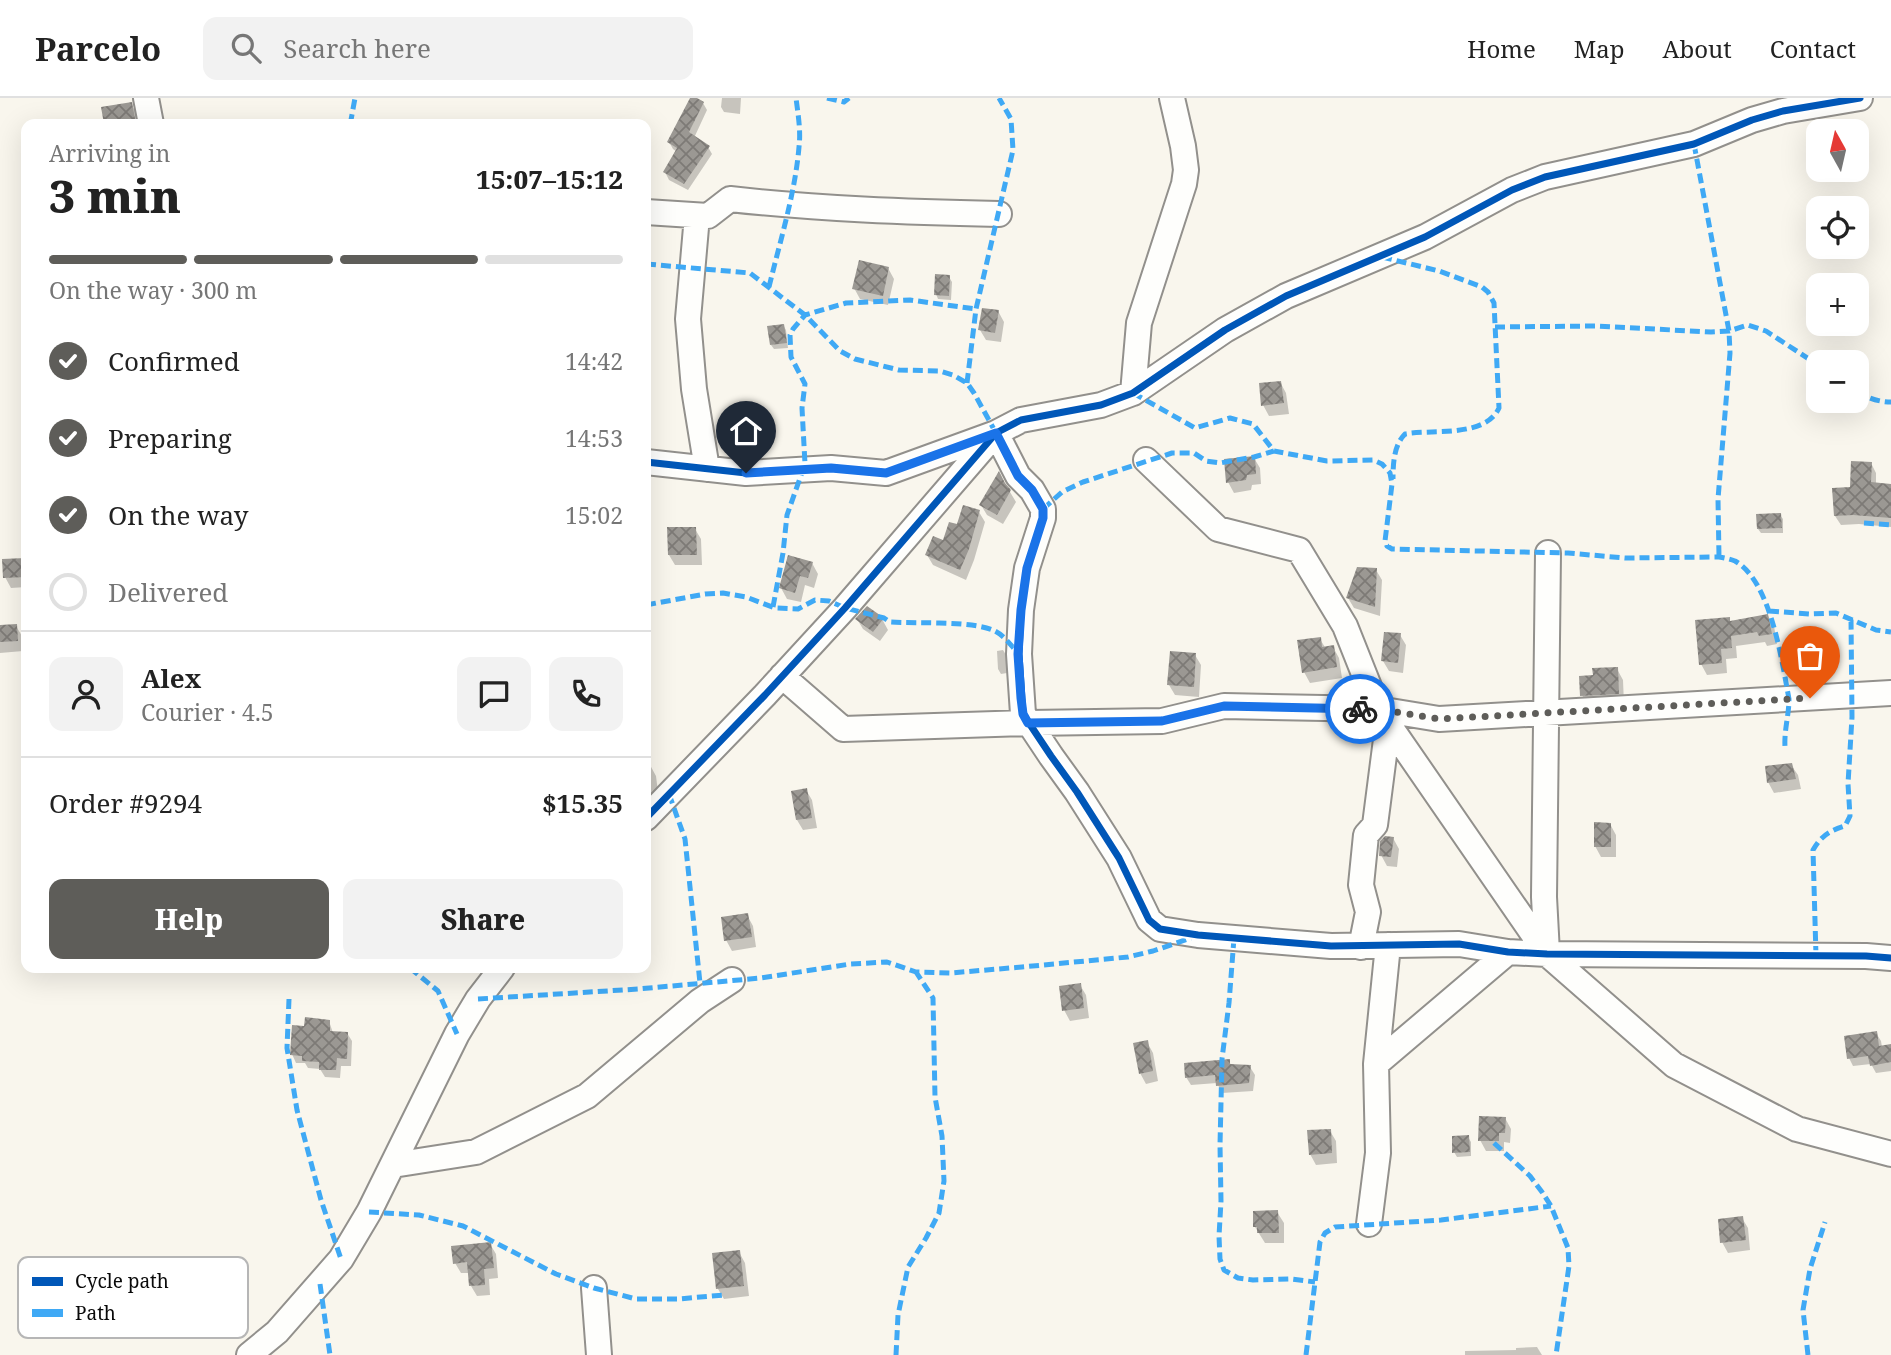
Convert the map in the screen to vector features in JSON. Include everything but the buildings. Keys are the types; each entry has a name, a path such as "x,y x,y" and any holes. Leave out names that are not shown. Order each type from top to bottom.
{"street":[{"path":"146,98 150,119"},
{"path":"1133,393 1139,323 1184,184 1186,170 1172,98"},
{"path":"651,813 845,608 996,433 1006,426 1021,419 1101,405 1133,393 1225,330 1286,296 1426,237 1512,190 1545,177 1694,144 1752,120 1782,104 1860,98"},
{"path":"651,212 708,216 730,199 870,211 999,214"},
{"path":"697,216 688,319 694,389 707,469"},
{"path":"651,463 746,473 831,468 886,473 996,433"},
{"path":"996,433 1018,476 1032,490 1043,509 1043,518 1027,568 1021,610 1018,654 1023,714 1119,858 1149,920 1160,929 1198,935 1361,947 1459,944 1508,952 1547,954 1891,958"},
{"path":"1146,460 1218,529 1299,550 1345,626 1383,717 1547,954 1674,1065 1797,1129 1891,1154"},
{"path":"1547,954 1544,897 1548,553"},
{"path":"782,676 843,729 1162,721 1224,706 1439,719 1891,693"},
{"path":"1361,947 1368,912 1361,885 1366,835 1375,825 1383,717"},
{"path":"1369,1224 1378,1153 1376,1064 1388,945"},
{"path":"1376,1064 1508,952"},
{"path":"249,1355 277,1332 341,1259 369,1212 457,1034 478,999 498,973"},
{"path":"393,1165 476,1152 587,1096 700,1000 732,980"},
{"path":"594,1288 599,1355"}],"marked path":[{"path":"351,119 355,98"},
{"path":"769,287 797,165 800,135 796,98"},
{"path":"827,98 844,102 849,98"},
{"path":"967,383 976,309 1013,150 1011,119 999,98"},
{"path":"1694,144 1729,331 1730,353 1718,499 1719,557"},
{"path":"1382,257 1439,271 1482,287 1494,303 1499,408 1492,418 1470,428 1405,434 1396,449 1393,479"},
{"path":"651,264 750,273 805,315 840,351 855,359 899,370 940,371 967,383 996,433"},
{"path":"773,607 787,515 805,464 802,408 805,384 791,357 790,335 793,329 805,315 846,303 910,300 976,309"},
{"path":"1495,327 1595,326 1711,332 1729,331 1748,325 1766,331 1806,357"},
{"path":"1133,393 1195,428 1230,418 1253,424 1274,451 1327,461 1373,460 1382,464 1390,473 1392,484 1385,541 1392,549 1568,553 1625,558 1719,557 1735,561 1758,586 1773,624 1789,699 1785,747"},
{"path":"1869,398 1891,402"},
{"path":"1043,509 1062,492 1083,482 1172,453 1194,453 1206,461 1220,463 1274,451"},
{"path":"1864,523 1891,525"},
{"path":"651,604 723,593 746,597 775,608 798,609 815,600 829,601 890,622 959,624 985,628 1002,636 1019,654"},
{"path":"1769,611 1836,613 1876,630 1891,632"},
{"path":"1816,956 1813,850 1826,835 1845,826 1850,816 1848,784 1852,717 1851,618"},
{"path":"669,794 685,839 700,983"},
{"path":"478,999 761,978 850,964 887,962 916,972 950,973 1022,967 1128,957 1191,938"},
{"path":"1234,938 1222,1059 1220,1259 1224,1270 1238,1278 1315,1282"},
{"path":"896,1355 898,1315 908,1267 939,1213 944,1181 942,1136 935,1097 933,998 916,972"},
{"path":"416,973 438,991 457,1034"},
{"path":"289,999 287,1048 297,1110 321,1200 341,1259"},
{"path":"1494,1143 1530,1176 1542,1192 1551,1206 1568,1248 1569,1266 1556,1355"},
{"path":"1306,1355 1320,1242 1325,1233 1335,1227 1441,1220 1551,1206"},
{"path":"369,1212 419,1215 463,1226 556,1274 636,1299 724,1295"},
{"path":"1808,1355 1803,1310 1810,1269 1825,1222"},
{"path":"320,1284 330,1355"}],"cycle path":[{"path":"651,813 845,608 996,433 1021,420 1101,405 1133,393 1225,330 1286,296 1425,237 1512,190 1545,177 1694,144 1752,120 1783,111 1860,98"},
{"path":"651,463 746,473 831,468 886,473 996,433 1018,476 1032,490 1043,509 1043,518 1027,568 1021,610 1019,654 1023,714 1119,858 1149,920 1160,929 1198,935 1331,946 1459,944 1508,952 1547,954 1891,958"}],"way so far":[{"path":"1360,709 1378,709 1439,719 1810,698"}],"route":[{"path":"746,473 831,468 886,473 996,433 1018,476 1032,490 1043,509 1043,518 1027,568 1021,610 1018,654 1023,714 1028,723 1162,721 1224,706 1360,709"}]}
